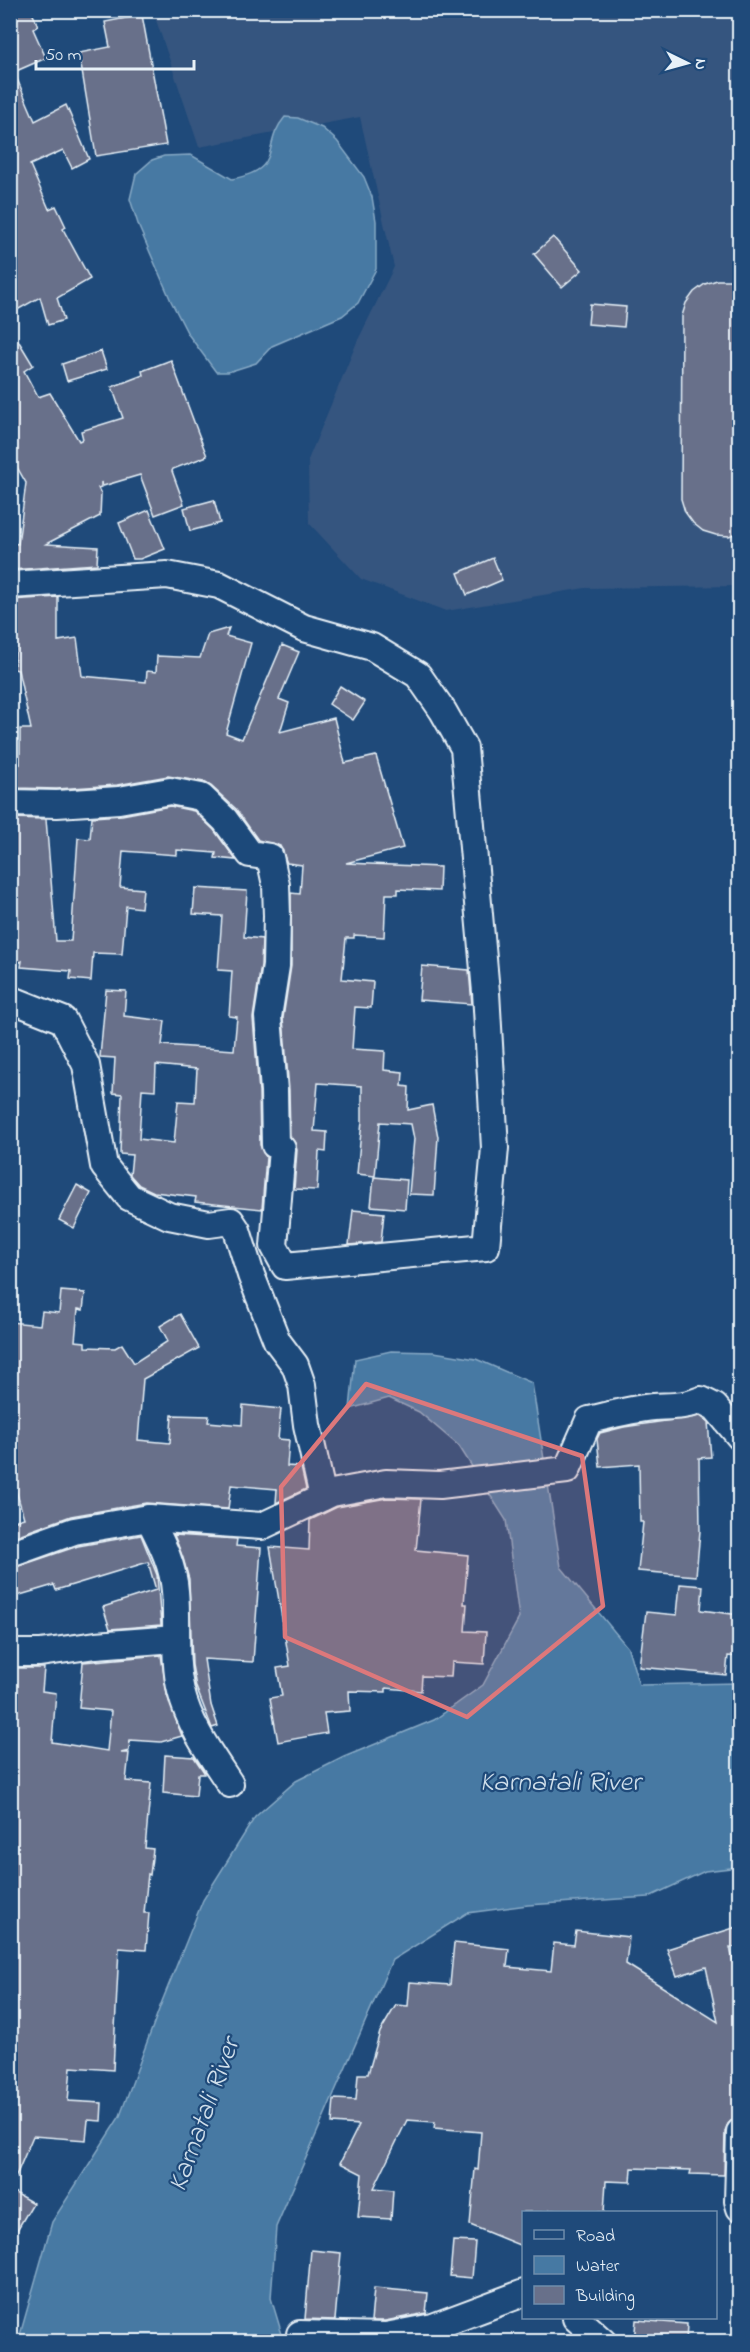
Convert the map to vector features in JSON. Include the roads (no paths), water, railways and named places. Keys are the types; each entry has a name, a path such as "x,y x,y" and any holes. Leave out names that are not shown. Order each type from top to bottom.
{"street":[{"path":"10,585 167,575 219,585 304,628 372,647 418,675 443,711 464,748 486,992 495,1148 486,1247 285,1266 274,1246 282,1149 275,1145 274,1091 268,1017 276,966 278,916 276,885 270,857 250,854 225,820 201,798 170,791 119,800 57,804 10,803"},
{"path":"10,999 63,1020 86,1065 104,1166 129,1197 169,1216 209,1224 231,1221 237,1230 251,1275 277,1341 295,1365 302,1385 307,1425 323,1497"},
{"path":"10,1554 74,1531 148,1518 262,1526 332,1493 386,1483 440,1485 567,1470 589,1420 654,1407 687,1407 701,1400 715,1407 740,1437"},
{"path":"148,1518 168,1556 175,1590 175,1639 181,1694 198,1736 230,1784"},
{"path":"10,1653 40,1653 96,1645 175,1639"},
{"path":"740,2132 738,2201 740,2208"},
{"path":"300,2342 300,2334 386,2336 433,2327 522,2294"},
{"path":"577,2319 603,2342"}],"water":[{"path":"285,117 298,118 322,128 337,141 364,177 372,197 376,221 376,269 358,303 342,316 272,346 256,363 228,372 216,372 188,334 139,227 130,199 136,174 152,160 164,156 191,155 232,179 248,175 265,163 278,128"},
{"name":"Karnatali River","path":"391,1351 434,1352 476,1359 532,1383 561,1567 628,1648 639,1685 739,1683 739,1867 705,1871 649,1897 528,1905 467,1913 392,1960 276,2227 271,2298 284,2341 18,2342 52,2222 120,2116 161,2004 203,1900 255,1817 296,1781 344,1757 434,1720 483,1685 519,1618 506,1520 459,1446 419,1412 389,1398 350,1409 355,1359"}]}
